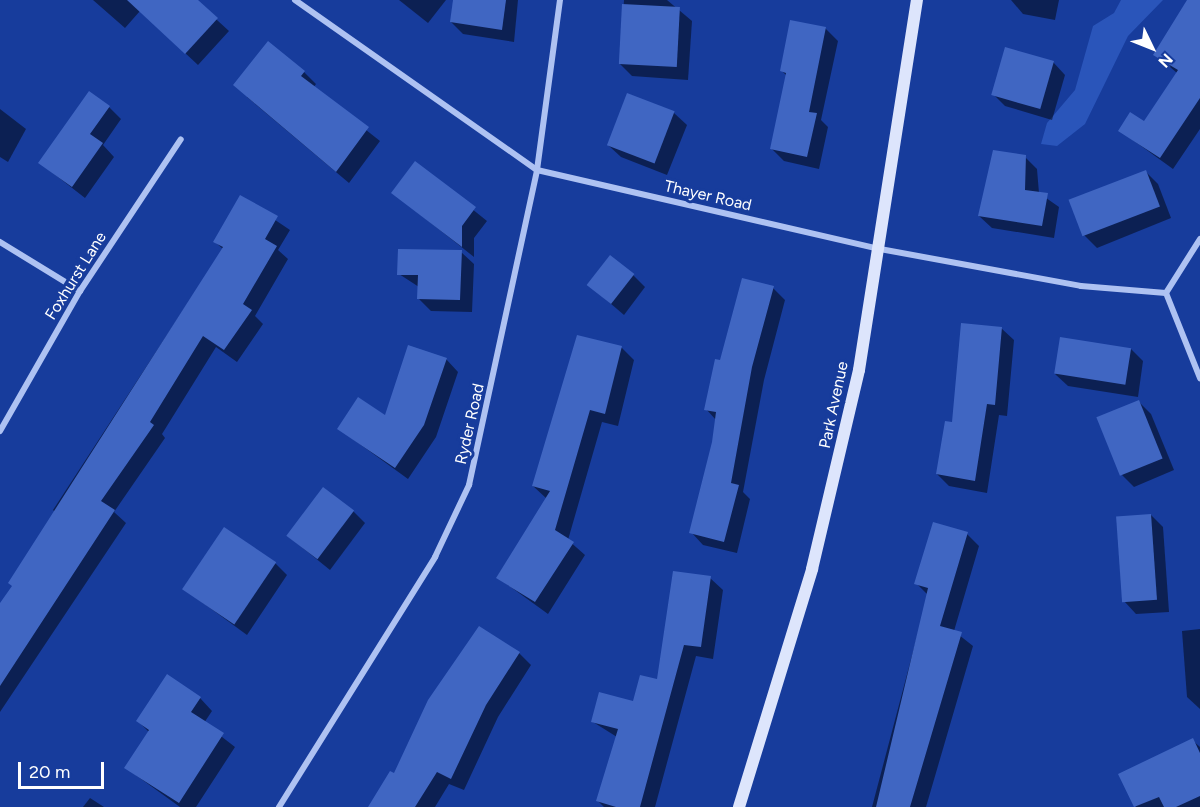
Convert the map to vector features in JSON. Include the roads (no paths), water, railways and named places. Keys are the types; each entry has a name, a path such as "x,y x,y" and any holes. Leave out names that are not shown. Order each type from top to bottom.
{"street":[{"name":"Thayer Road","path":"295,0 537,170 880,249 1081,286 1166,293"},
{"name":"Ryder Road","path":"279,807 461,506 490,398 537,170 560,0"},
{"name":"Park Avenue","path":"739,807 832,491 880,249 917,0"},
{"name":"Foxhurst Lane","path":"0,431 80,291 181,139"},
{"path":"1200,239 1166,293 1200,378"},
{"path":"0,242 80,291"}]}
